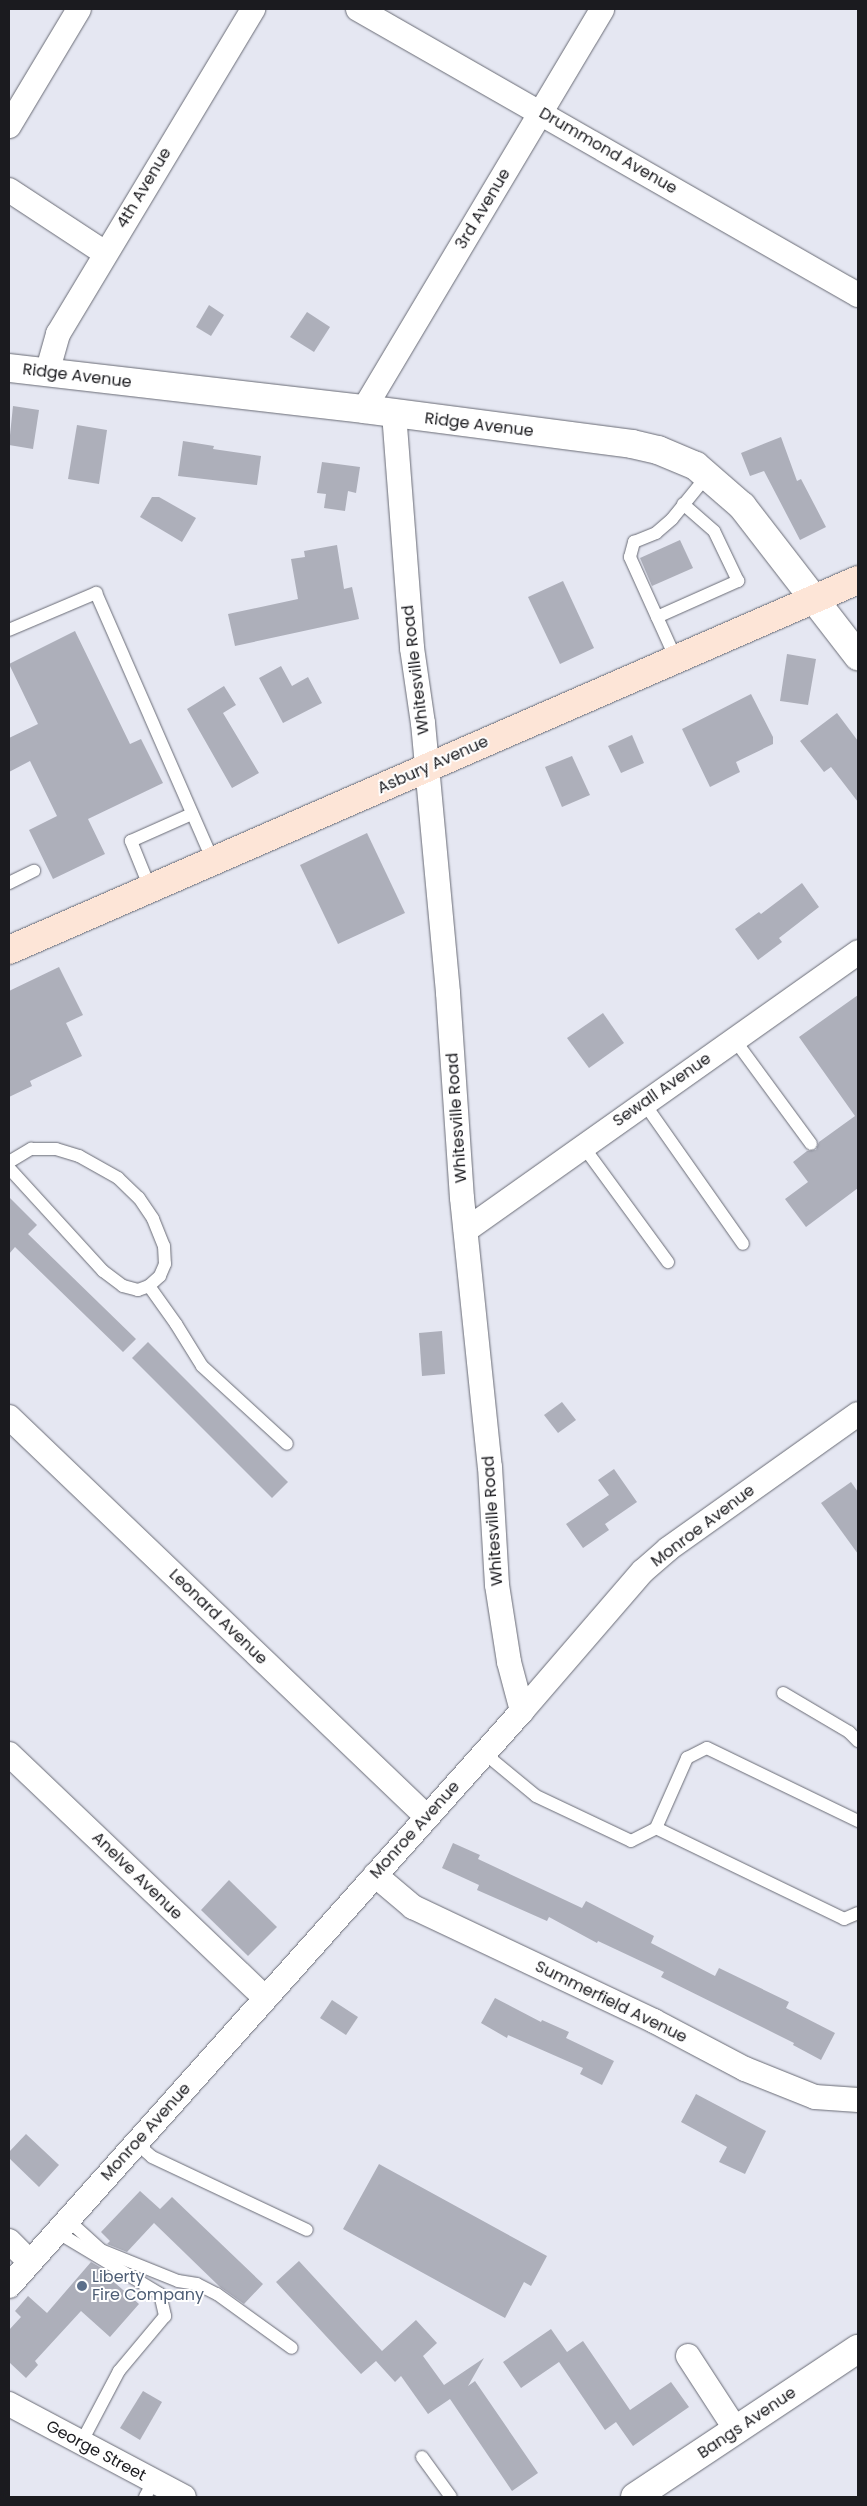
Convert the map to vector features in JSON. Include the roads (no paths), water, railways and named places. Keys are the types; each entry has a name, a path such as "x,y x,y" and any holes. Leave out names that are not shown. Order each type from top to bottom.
{"main road":[{"name":"Asbury Avenue","path":"9,950 858,580"}],"street":[{"path":"9,126 79,9"},
{"name":"4th Avenue","path":"47,373 58,334 253,9"},
{"name":"Drummond Avenue","path":"358,9 858,295"},
{"name":"3rd Avenue","path":"364,409 602,9"},
{"path":"9,190 105,253"},
{"name":"Ridge Avenue","path":"9,368 364,409 632,444 679,458 696,466 742,506 858,656"},
{"name":"Whitesville Road","path":"394,413 412,648 427,768 449,1003 462,1198 490,1467 496,1585 509,1662 522,1711"},
{"name":"Sewall Avenue","path":"466,1230 858,952"},
{"name":"Monroe Avenue","path":"9,2286 522,1711 643,1571 668,1549 858,1414"},
{"name":"Leonard Avenue","path":"9,1417 427,1817"},
{"name":"Anelve Avenue","path":"9,1754 265,1998"},
{"name":"Summerfield Avenue","path":"375,1875 413,1907 654,2021 745,2069 815,2097 858,2100"},
{"path":"9,2241 30,2262"},
{"name":"Bangs Avenue","path":"635,2497 858,2349"},
{"path":"688,2356 736,2430"},
{"name":"George Street","path":"9,2404 81,2443 149,2489 184,2497"}],"lane":[{"path":"676,659 630,557 634,542 656,533 684,504 707,476"},
{"path":"657,617 738,581 714,531 684,504"},
{"path":"9,630 96,592 213,861"},
{"path":"150,888 131,842 192,814"},
{"path":"9,883 34,871"},
{"path":"734,1039 811,1144"},
{"path":"644,1103 742,1244"},
{"path":"583,1146 668,1262"},
{"path":"9,1162 31,1149 56,1149 78,1156 118,1178 139,1198 153,1219 164,1246 165,1264 160,1276 148,1286 138,1290 123,1286 103,1271 9,1168"},
{"path":"148,1286 176,1324 202,1366 287,1444"},
{"path":"783,1693 849,1732 858,1742"},
{"path":"484,1753 536,1796 631,1841 656,1828 687,1758 707,1748 858,1821"},
{"path":"656,1828 844,1919 858,1913"},
{"path":"136,2143 152,2157 307,2230"},
{"path":"63,2226 101,2250 178,2282 197,2284 217,2294 292,2348"},
{"path":"63,2226 160,2294 165,2316 119,2371 81,2443"},
{"path":"422,2457 450,2497"}],"place":[{"name":"Liberty Fire Company","path":"82,2286"}]}
